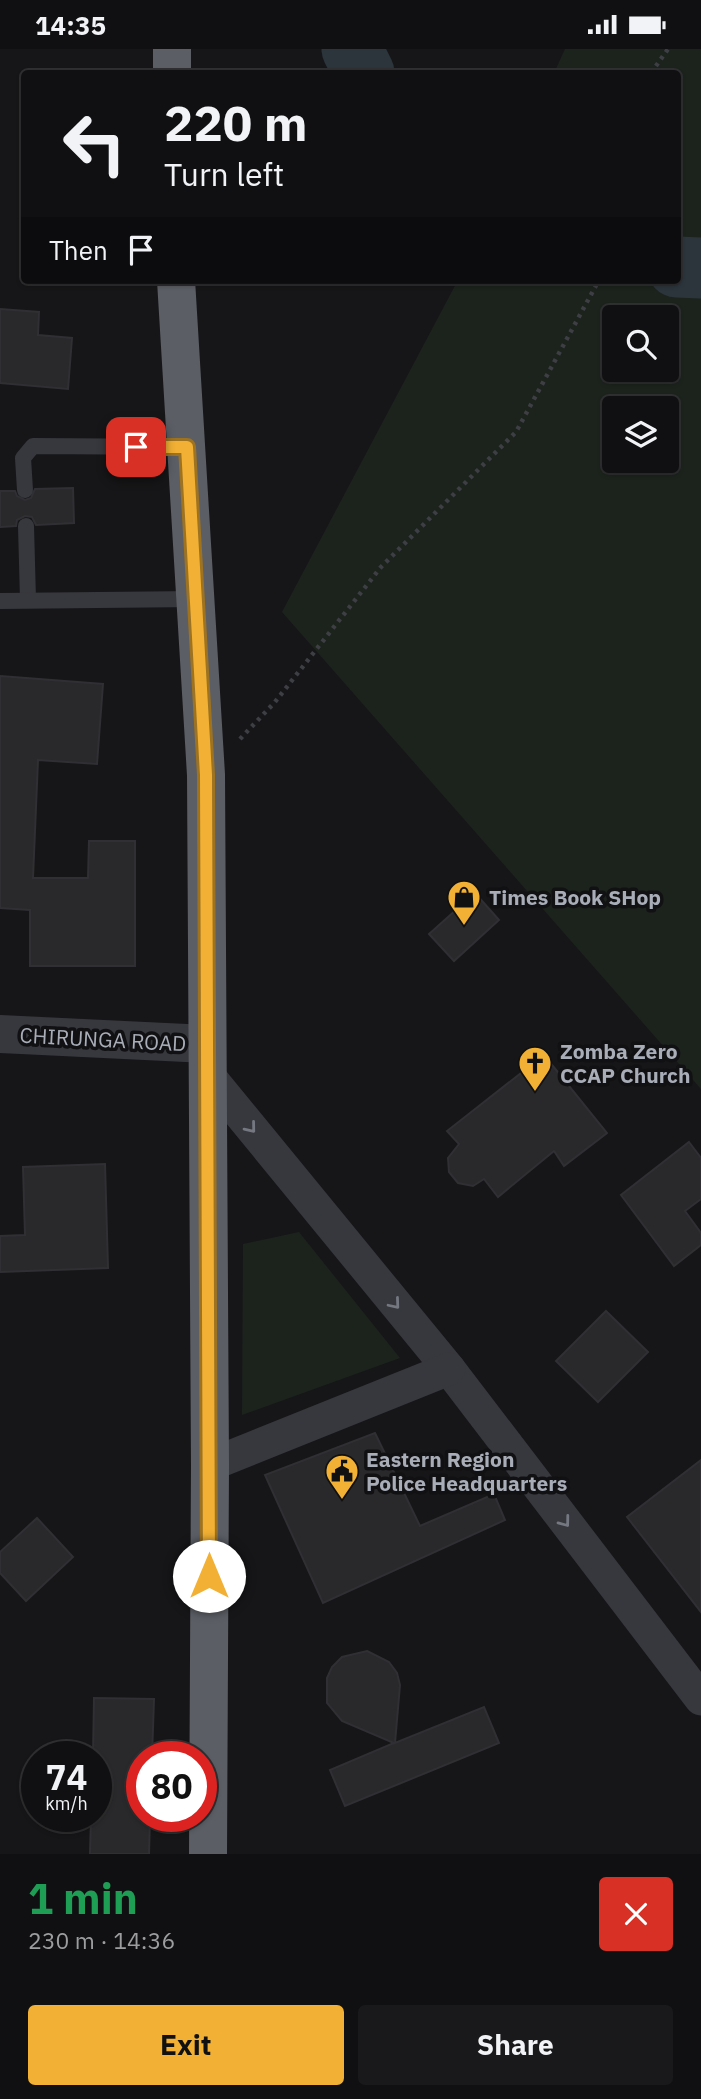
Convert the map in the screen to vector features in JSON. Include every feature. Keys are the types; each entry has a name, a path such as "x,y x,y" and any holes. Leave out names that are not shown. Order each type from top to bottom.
{"highway":[{"path":"172,49 172,70"},
{"path":"176,284 206,775 210,1465 208,1854"}],"street":[{"name":"CHIRUNGA ROAD","path":"0,1034 208,1060"},
{"path":"208,1060 701,1699"},
{"path":"210,1465 449,1369"}],"lane":[{"path":"26,490 23,458 33,446 187,447"},
{"path":"26,526 27,600"},
{"path":"0,601 197,599"}],"path":[{"path":"653,70 668,49"},
{"path":"206,775 275,702 381,567 516,432 597,284"}],"shaded area":[{"path":"565,49 701,49 701,1089 282,612 456,284 681,284 681,70 555,70"},
{"path":"299,1232 400,1358 242,1415 243,1244"}],"building":[{"path":"0,309 39,312 38,335 72,338 68,389 0,383"},
{"path":"73,488 74,523 36,525 32,517 25,516 17,520 16,526 0,527 0,491 15,491 17,496 25,500 31,498 35,489"},
{"path":"0,676 103,684 97,764 38,760 33,878 88,878 89,841 135,841 135,966 30,966 30,910 0,908"},
{"name":"Times Book SHop","path":"475,893 499,920 454,961 429,934"},
{"name":"Zomba Zero CCAP Church","path":"544,1055 607,1133 564,1166 554,1151 498,1197 484,1179 473,1186 458,1183 449,1172 448,1158 459,1144 447,1131"},
{"path":"689,1142 701,1158 701,1199 685,1211 701,1233 701,1245 674,1266 621,1195"},
{"path":"105,1164 108,1268 0,1272 0,1236 25,1235 23,1167"},
{"path":"606,1311 648,1352 598,1402 556,1361"},
{"name":"Eastern Region Police Headquarters","path":"375,1433 420,1526 494,1494 505,1520 323,1603 265,1475"},
{"path":"701,1460 701,1612 627,1517"},
{"path":"37,1518 73,1557 26,1601 0,1573 0,1552"},
{"path":"367,1651 389,1662 397,1673 400,1685 395,1743 484,1707 499,1743 345,1806 330,1770 394,1743 342,1721 327,1703 327,1678 332,1667 342,1657"},
{"path":"94,1698 154,1699 153,1741 126,1741 126,1832 150,1832 149,1854 90,1854 91,1832 112,1832 112,1741 93,1741"}],"waterway":[{"path":"352,49 362,70"},
{"path":"681,267 701,268"}],"place":[{"name":"Times Book SHop","path":"464,927"},
{"name":"Zomba Zero CCAP Church","path":"535,1093"},
{"name":"Eastern Region Police Headquarters","path":"342,1501"}],"route":[{"path":"136,447 187,447 206,775 209,1576"}]}
